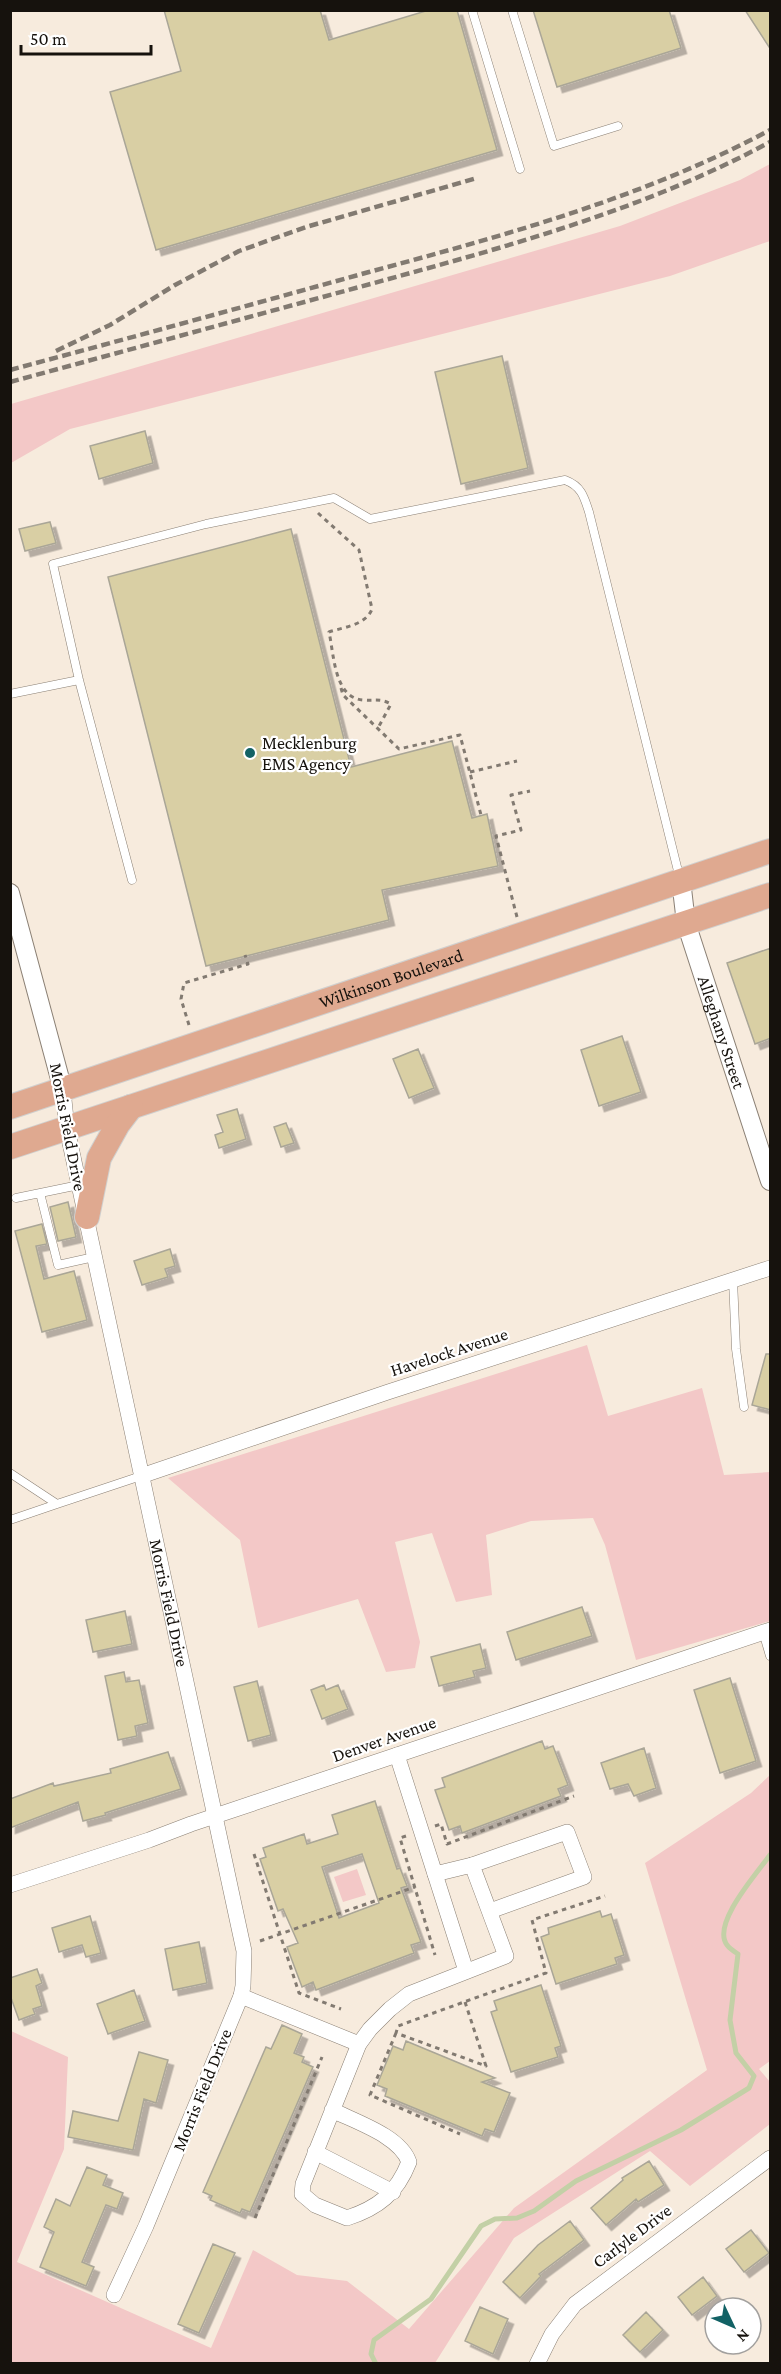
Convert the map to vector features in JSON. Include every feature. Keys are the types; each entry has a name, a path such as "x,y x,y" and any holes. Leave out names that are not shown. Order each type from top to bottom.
{"main road":[{"name":"Wilkinson Boulevard","path":"10,1107 771,851"},
{"path":"10,1147 771,895"},
{"path":"87,1217 99,1158 117,1124 131,1107"}],"street":[{"name":"Alleghany Street","path":"681,880 686,923 771,1181"},
{"name":"Morris Field Drive","path":"10,893 63,1090 67,1129 244,1952 241,1996 150,2215 114,2295"},
{"name":"Havelock Avenue","path":"141,1476 388,1392 771,1268"},
{"name":"Denver Avenue","path":"10,1885 767,1631"},
{"path":"397,1755 466,1971"},
{"path":"435,1874 472,1865 567,1832 584,1877 490,1911"},
{"path":"332,2110 394,2141 406,2152 409,2162 393,2192 364,2212 347,2218 315,2205 302,2194 303,2184 315,2152 332,2110 359,2044 390,2009 409,1994 506,1956 472,1865"},
{"path":"241,1996 359,2044"},
{"path":"315,2152 393,2192"},
{"name":"Carlyle Drive","path":"537,2364 552,2334 575,2304 771,2158"}],"lane":[{"path":"472,10 520,170"},
{"path":"512,10 554,146 618,126"},
{"path":"132,880 79,680 52,564 206,524 334,498 370,519 565,480 576,484 583,493 589,512 681,880"},
{"path":"10,694 79,680"},
{"path":"16,1198 80,1185"},
{"path":"40,1193 58,1265 94,1257"},
{"path":"733,1280 736,1349 744,1407"},
{"path":"10,1473 57,1504"},
{"path":"10,1520 141,1476"},
{"path":"767,1631 771,1656"}],"path":[{"path":"313,508 359,550 372,609 370,615 362,622 329,632 343,695 399,749 460,735 481,815"},
{"path":"341,687 350,696 360,700 380,699 391,704 378,728"},
{"path":"470,772 517,761"},
{"path":"517,918 496,836 521,830 511,795 530,791"},
{"path":"190,1027 181,999 184,983 248,964 245,955"},
{"path":"432,1827 441,1824 447,1844 574,1796"},
{"path":"404,1826 407,1835 400,1838 435,1955"},
{"path":"254,1854 299,1993 341,2009"},
{"path":"260,1941 415,1887"},
{"path":"460,2134 370,2095 398,2026 546,1973 532,1920 605,1896"},
{"path":"396,2033 486,2066 465,2002"},
{"path":"255,2218 322,2057"}],"shaded area":[{"path":"770,164 770,241 670,276 70,429 11,463 11,404 620,226 740,180"},
{"path":"587,1345 608,1416 702,1388 724,1475 770,1472 770,1621 636,1660 605,1545 593,1518 531,1521 486,1535 492,1595 456,1602 432,1533 395,1542 420,1642 415,1668 386,1672 358,1599 258,1628 240,1540 168,1478"},
{"path":"770,1775 770,2061 759,2069 770,2082 770,2124 690,2186 650,2151 514,2238 435,2363 11,2363 11,2031 68,2057 64,2149 17,2262 211,2348 253,2250 297,2275 347,2281 409,2329 514,2208 707,2070 645,1863 751,1793"},
{"path":"357,1869 366,1895 343,1902 334,1877"}],"building":[{"path":"164,10 320,10 329,40 429,10 457,10 497,150 156,250 110,92 181,71"},
{"path":"533,10 669,10 681,48 557,87"},
{"path":"745,10 771,10 771,50"},
{"path":"502,356 528,468 461,484 435,372"},
{"path":"145,431 153,463 99,479 90,446"},
{"path":"50,522 56,543 25,551 19,529"},
{"name":"Mecklenburg EMS Agency","path":"291,529 351,767 452,741 472,818 487,814 498,866 382,890 389,920 206,966 108,577"},
{"path":"771,948 771,1038 755,1044 727,963"},
{"path":"622,1036 641,1092 599,1106 581,1050"},
{"path":"418,1049 434,1088 409,1098 393,1059"},
{"path":"237,1109 246,1139 219,1148 215,1135 223,1132 217,1115"},
{"path":"286,1123 294,1143 281,1147 274,1127"},
{"path":"68,1202 76,1237 58,1241 50,1207"},
{"path":"42,1224 47,1244 36,1246 44,1279 74,1271 87,1320 42,1332 15,1231"},
{"path":"170,1249 175,1266 165,1269 168,1277 142,1285 134,1261"},
{"path":"766,1354 771,1354 771,1410 752,1405"},
{"path":"582,1607 592,1636 516,1660 507,1632"},
{"path":"125,1611 132,1644 93,1652 86,1620"},
{"path":"480,1644 486,1668 473,1671 475,1677 439,1686 431,1657"},
{"path":"124,1672 126,1682 139,1680 148,1723 135,1726 137,1736 118,1740 105,1676"},
{"path":"730,1678 756,1761 720,1773 694,1690"},
{"path":"257,1681 271,1735 248,1741 234,1687"},
{"path":"324,1685 326,1690 338,1685 348,1709 322,1719 311,1690"},
{"path":"542,1741 545,1749 553,1746 568,1785 558,1789 561,1796 462,1833 460,1826 449,1830 435,1790 445,1787 442,1778"},
{"path":"644,1748 656,1788 634,1796 628,1784 610,1789 601,1763"},
{"path":"168,1752 181,1789 83,1821 78,1802 10,1828 10,1799 53,1783 54,1786 111,1773 110,1769"},
{"path":"375,1801 397,1869 400,1868 407,1886 401,1888 421,1942 411,1945 414,1953 316,1990 313,1982 302,1987 287,1947 298,1943 283,1909 278,1911 260,1859 266,1857 263,1848 304,1834 307,1844 338,1834 332,1815","holes":["362,1854 379,1903 339,1918 322,1867"]},
{"path":"600,1911 602,1917 611,1914 624,1955 615,1958 617,1964 556,1984 541,1937 549,1934 548,1928"},
{"path":"90,1916 101,1953 86,1957 82,1945 59,1952 52,1928"},
{"path":"199,1942 207,1983 173,1990 165,1949"},
{"path":"37,1969 42,1983 36,1986 42,2006 33,2009 35,2014 19,2020 10,1995 10,1978"},
{"path":"541,1985 561,2046 555,2048 558,2057 511,2072 491,2012 497,2010 494,2001"},
{"path":"134,1990 145,2021 108,2034 97,2004"},
{"path":"282,2025 302,2034 294,2053 304,2057 302,2062 313,2067 250,2212 242,2209 240,2213 210,2200 212,2196 203,2192 266,2047 271,2049"},
{"path":"406,2041 495,2078 482,2082 510,2093 494,2132 485,2129 482,2136 385,2096 387,2089 377,2085 393,2046 403,2050"},
{"path":"139,2052 168,2060 156,2103 144,2099 133,2150 68,2137 73,2111 118,2121"},
{"path":"649,2161 664,2185 638,2202 636,2199 606,2225 591,2208 623,2180 622,2178"},
{"path":"87,2167 107,2175 103,2185 123,2193 117,2209 106,2205 82,2262 94,2267 86,2286 40,2267 54,2232 44,2227 56,2199 70,2206"},
{"path":"570,2221 584,2240 539,2274 541,2276 520,2298 503,2282 538,2245"},
{"path":"751,2230 769,2253 744,2272 726,2249"},
{"path":"213,2244 235,2253 199,2333 178,2324"},
{"path":"703,2277 717,2296 703,2296 703,2307 692,2315 678,2297"},
{"path":"480,2307 508,2319 493,2354 465,2341"},
{"path":"646,2312 663,2330 640,2352 623,2335"}],"waterway":[{"path":"376,2364 371,2354 374,2340 431,2299 481,2226 495,2219 517,2218 534,2211 576,2181 681,2130 749,2088 754,2076 736,2053 730,2020 738,1954 727,1945 724,1936 725,1924 738,1898 770,1855"}],"railway":[{"path":"10,370 420,258 574,212 674,175 770,130"},
{"path":"10,382 526,240 675,187 770,142"},
{"path":"56,351 110,325 175,285 239,251 306,227 477,178"}],"place":[{"name":"Mecklenburg EMS Agency","path":"250,753"}]}
